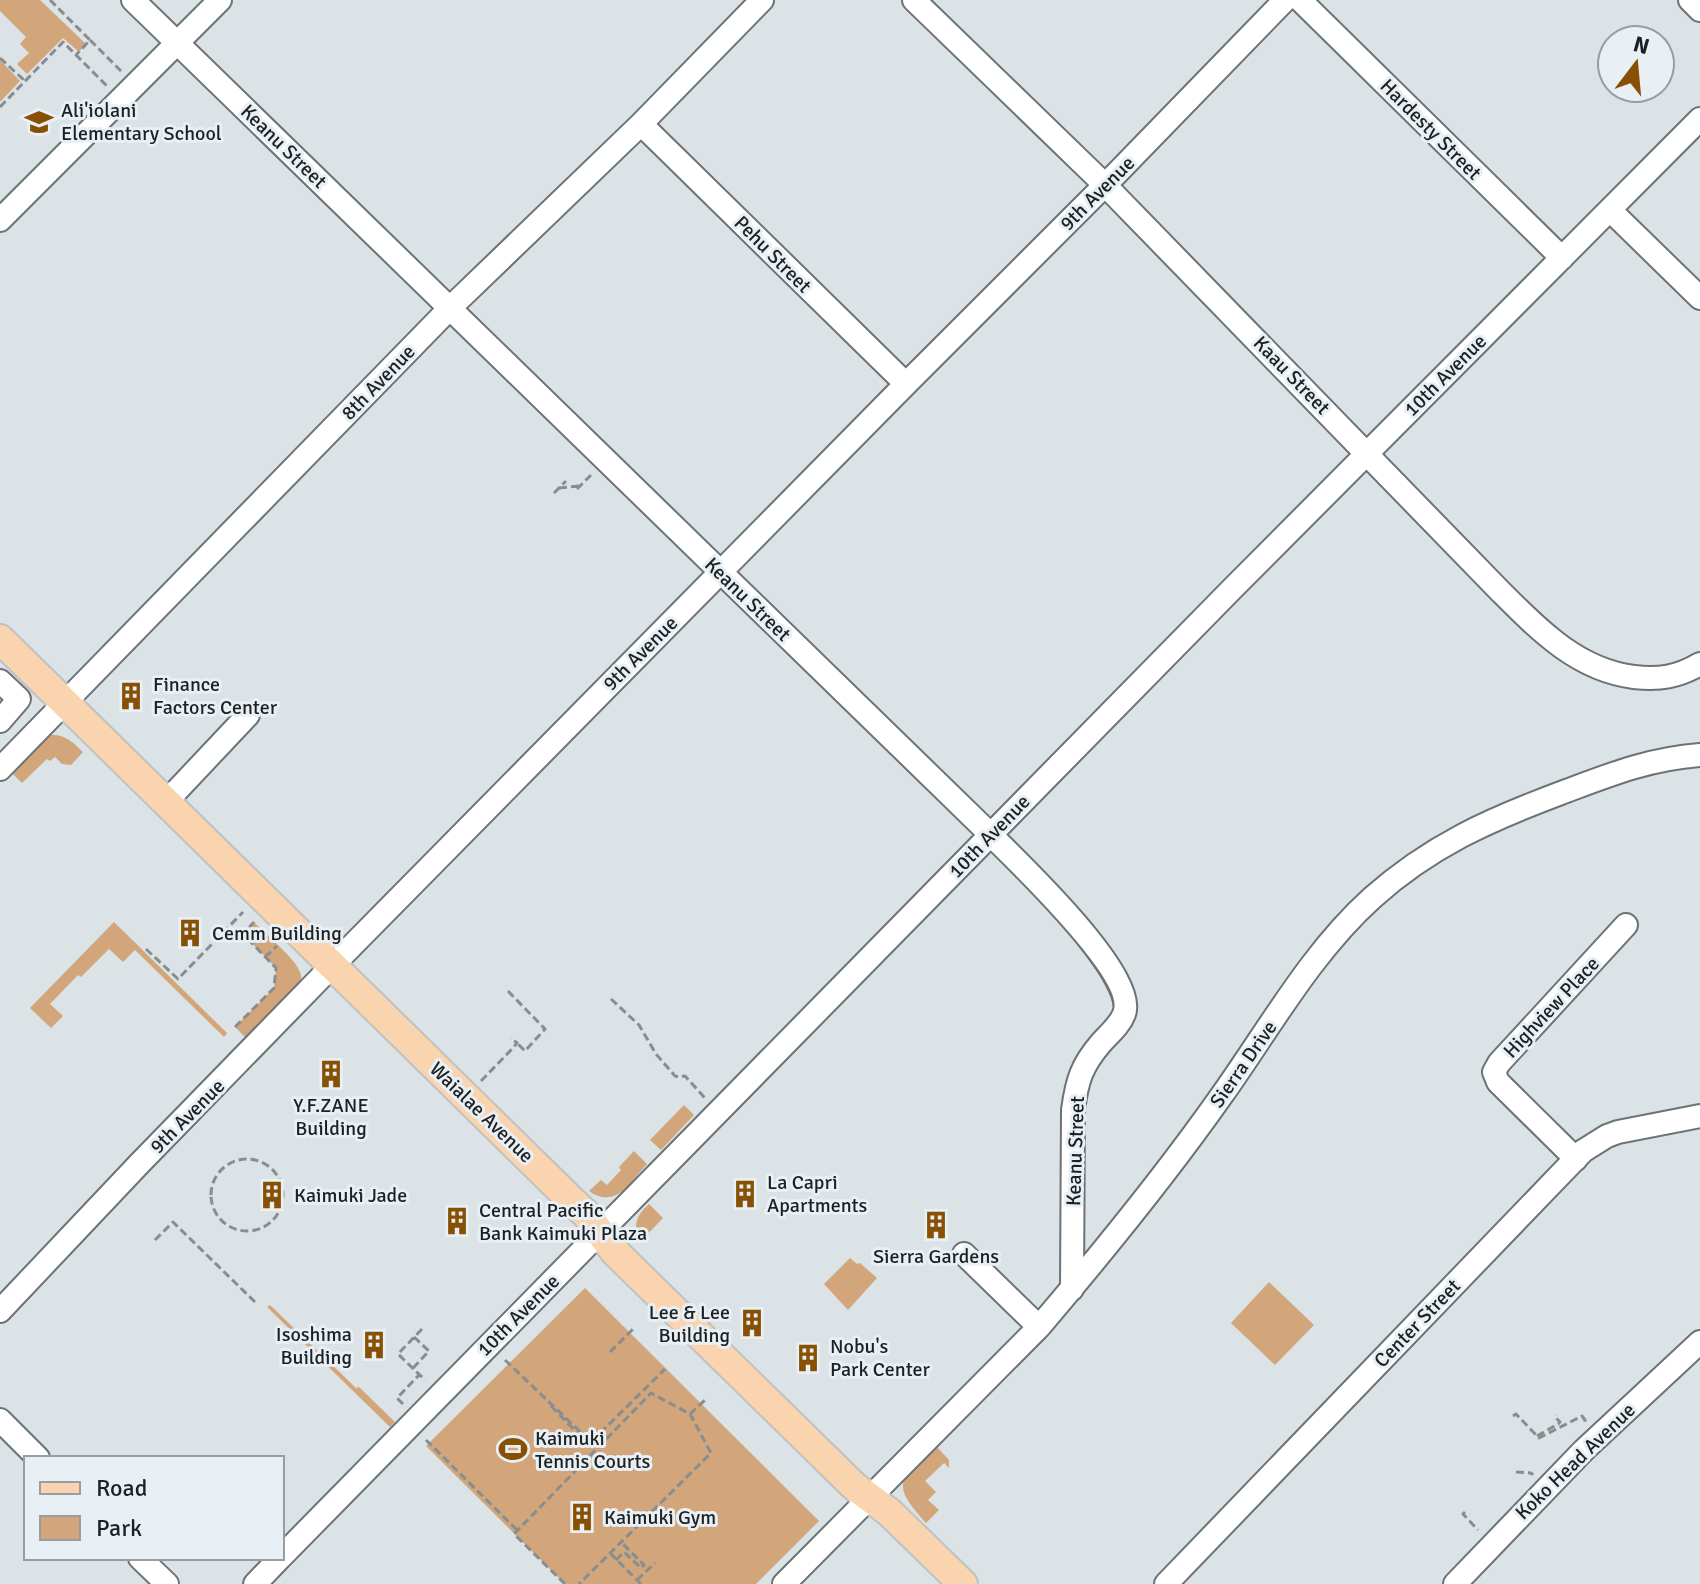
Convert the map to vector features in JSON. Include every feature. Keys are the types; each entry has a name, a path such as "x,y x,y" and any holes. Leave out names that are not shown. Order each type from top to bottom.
{"main road":[{"name":"Waialae Avenue","path":"1,642 586,1214 615,1252 805,1439 854,1486 889,1512 963,1584"}],"street":[{"name":"Keanu Street","path":"133,0 990,834 1073,921 1104,960 1119,982 1126,998 1126,1009 1121,1020 1085,1064 1075,1093 1072,1289"},
{"path":"0,220 220,0"},
{"name":"8th Avenue","path":"0,769 451,307 641,124 762,0"},
{"name":"Kaau Street","path":"914,0 1105,185 1545,634 1571,655 1596,668 1621,675 1669,678 1700,664"},
{"name":"9th Avenue","path":"0,1311 333,965 1285,0"},
{"name":"Hardesty Street","path":"1300,0 1562,258"},
{"path":"1690,0 1700,10"},
{"name":"10th Avenue","path":"284,1554 990,834 1700,119"},
{"name":"Pehu Street","path":"641,124 906,384"},
{"path":"1610,210 1700,298"},
{"path":"6,711 39,677"},
{"path":"0,681 6,711 31,739"},
{"path":"166,802 248,715"},
{"name":"Sierra Drive","path":"784,1584 1039,1327 1072,1289 1178,1156 1319,957 1384,887 1437,849 1515,810 1612,773 1664,759 1700,755"},
{"name":"Highview Place","path":"1576,1159 1498,1082 1494,1072 1626,925"},
{"name":"Center Street","path":"1166,1584 1576,1159 1594,1144 1618,1132 1700,1116"},
{"path":"964,1254 1039,1327"},
{"name":"Koko Head Avenue","path":"1455,1584 1584,1450 1700,1342"},
{"path":"0,1420 36,1456"},
{"path":"142,1560 167,1584"},
{"name":"10th Avenue","path":"255,1584 278,1560"}],"path":[{"path":"50,0 125,75"},
{"path":"76,55 90,40"},
{"path":"0,107 63,42 100,78"},
{"path":"0,58 25,81"},
{"path":"559,488 578,488 596,469"},
{"path":"554,493 566,481"},
{"path":"146,949 178,979 243,912"},
{"path":"235,1027 274,988 276,968 243,934 254,922"},
{"path":"251,943 263,931"},
{"path":"265,957 277,946"},
{"path":"508,991 545,1029 525,1051 511,1038"},
{"path":"611,999 639,1025 656,1054 675,1076 685,1076 707,1101"},
{"path":"479,1083 517,1043"},
{"path":"281,1182 284,1194 277,1216 259,1229 237,1230 219,1218 213,1208 211,1186 223,1167 233,1161 245,1158 256,1160 275,1172 281,1182 287,1183"},
{"path":"155,1240 173,1222 255,1302"},
{"path":"610,1352 634,1328"},
{"path":"422,1329 398,1354 431,1386"},
{"path":"413,1368 429,1351 414,1337"},
{"path":"500,1354 588,1446"},
{"path":"549,1403 591,1442 665,1369"},
{"path":"408,1409 397,1398 419,1375"},
{"path":"565,1584 514,1534 651,1393 690,1414 711,1453 579,1584"},
{"path":"690,1414 706,1399"},
{"path":"629,1404 634,1410"},
{"path":"1513,1416 1516,1414 1539,1438 1582,1416 1585,1420 1583,1429"},
{"path":"1537,1436 1560,1422 1556,1415"},
{"path":"420,1434 517,1530"},
{"path":"1516,1472 1531,1473 1538,1481"},
{"path":"1465,1512 1463,1514 1484,1535"},
{"path":"616,1560 624,1552 641,1568 644,1565 621,1542"},
{"path":"610,1553 641,1584"},
{"path":"637,1580 655,1563"}],"green space":[{"path":"0,0 40,0 86,44 79,52 63,38 27,74 17,64 29,53 20,44 26,37 0,11"},
{"path":"0,60 20,81 0,102"},
{"path":"50,735 64,737 83,752 71,765 62,764 55,757 50,761 47,759 22,783 9,770 42,738"},
{"path":"114,922 227,1033 224,1037 135,950 123,962 109,949 81,977 78,975 50,1004 63,1016 51,1028 30,1008"},
{"path":"254,922 293,960 301,978 300,985 249,1041 235,1027 274,988 276,968 243,934"},
{"path":"684,1105 694,1115 661,1150 650,1140"},
{"path":"634,1151 647,1164 622,1191 607,1197 589,1191 601,1180 607,1185"},
{"path":"649,1204 663,1218 641,1241 636,1230 637,1221"},
{"path":"850,1258 877,1278 848,1310 824,1284"},
{"path":"1269,1282 1314,1325 1275,1365 1231,1323"},
{"path":"585,1288 819,1521 756,1584 565,1584 426,1446"},
{"path":"270,1305 395,1422 390,1427 267,1307"},
{"path":"935,1445 949,1460 949,1468 944,1463 925,1481 936,1492 928,1500 939,1510 926,1523 903,1490 907,1475"}],"place":[{"name":"Ali'iolani Elementary School","path":"39,122"},
{"name":"Finance Factors Center","path":"131,696"},
{"name":"Cemm Building","path":"190,933"},
{"name":"Y.F.ZANE Building","path":"331,1074"},
{"name":"La Capri Apartments","path":"745,1194"},
{"name":"Kaimuki Jade","path":"272,1195"},
{"name":"Central Pacific Bank Kaimuki Plaza","path":"457,1221"},
{"name":"Sierra Gardens","path":"936,1225"},
{"name":"Lee & Lee Building","path":"752,1323"},
{"name":"Isoshima Building","path":"374,1345"},
{"name":"Nobu's Park Center","path":"808,1358"},
{"name":"Kaimuki Tennis Courts","path":"513,1449"},
{"name":"Kaimuki Gym","path":"582,1517"}]}
